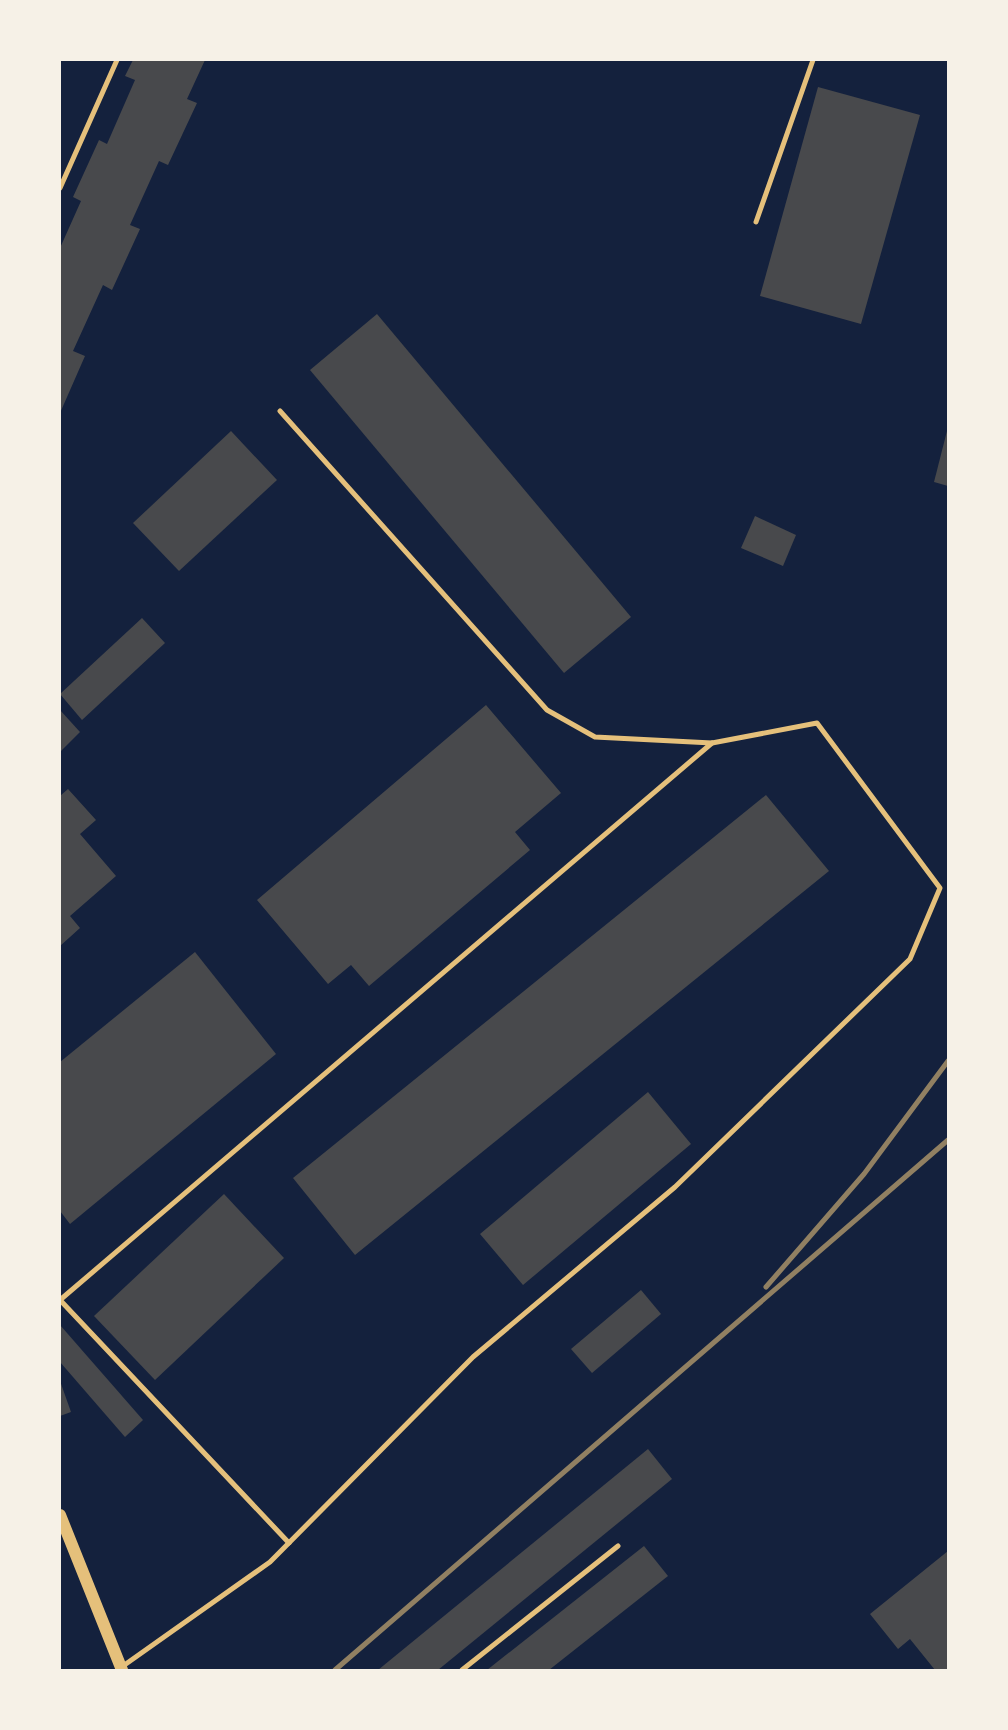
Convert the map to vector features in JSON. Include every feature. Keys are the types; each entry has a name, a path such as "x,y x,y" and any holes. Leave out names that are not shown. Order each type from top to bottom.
{"street":[{"path":"60,1515 121,1669"}],"lane":[{"path":"60,188 117,60"},
{"path":"756,222 813,60"},
{"path":"121,1669 270,1562 473,1357 676,1187 910,959 940,888 817,723 712,743 595,737 547,710 280,411"},
{"path":"289,1543 60,1300 712,743"},
{"path":"462,1671 618,1546"}],"building":[{"path":"133,60 205,60 187,99 197,103 168,165 159,161 130,225 140,229 112,290 103,285 73,351 85,356 60,413 60,248 81,201 73,197 99,140 107,144 135,80 125,76"},
{"path":"818,87 920,115 861,324 760,296"},
{"path":"377,314 631,617 564,673 310,370"},
{"path":"948,427 948,486 934,482"},
{"path":"231,431 277,480 179,571 133,523"},
{"path":"755,516 796,535 783,566 741,548"},
{"path":"142,618 165,643 82,720 60,694"},
{"path":"486,705 561,793 515,832 530,850 369,986 351,965 328,984 257,900"},
{"path":"60,710 80,732 60,752"},
{"path":"68,789 96,820 80,834 116,876 70,916 80,928 60,946 60,796"},
{"path":"766,795 829,871 355,1255 293,1178"},
{"path":"195,952 276,1054 70,1224 60,1211 60,1062"},
{"path":"648,1092 691,1144 523,1285 480,1234"},
{"path":"224,1194 284,1258 155,1380 94,1316"},
{"path":"641,1290 661,1314 592,1373 571,1349"},
{"path":"60,1325 143,1420 125,1437 60,1362"},
{"path":"60,1381 71,1412 60,1416"},
{"path":"648,1449 672,1479 438,1670 378,1670"},
{"path":"644,1546 668,1576 549,1670 487,1670"},
{"path":"948,1551 948,1670 935,1670 910,1639 898,1649 870,1614"}],"railway":[{"path":"766,1287 864,1174 948,1061"},
{"path":"335,1670 948,1140"}]}
